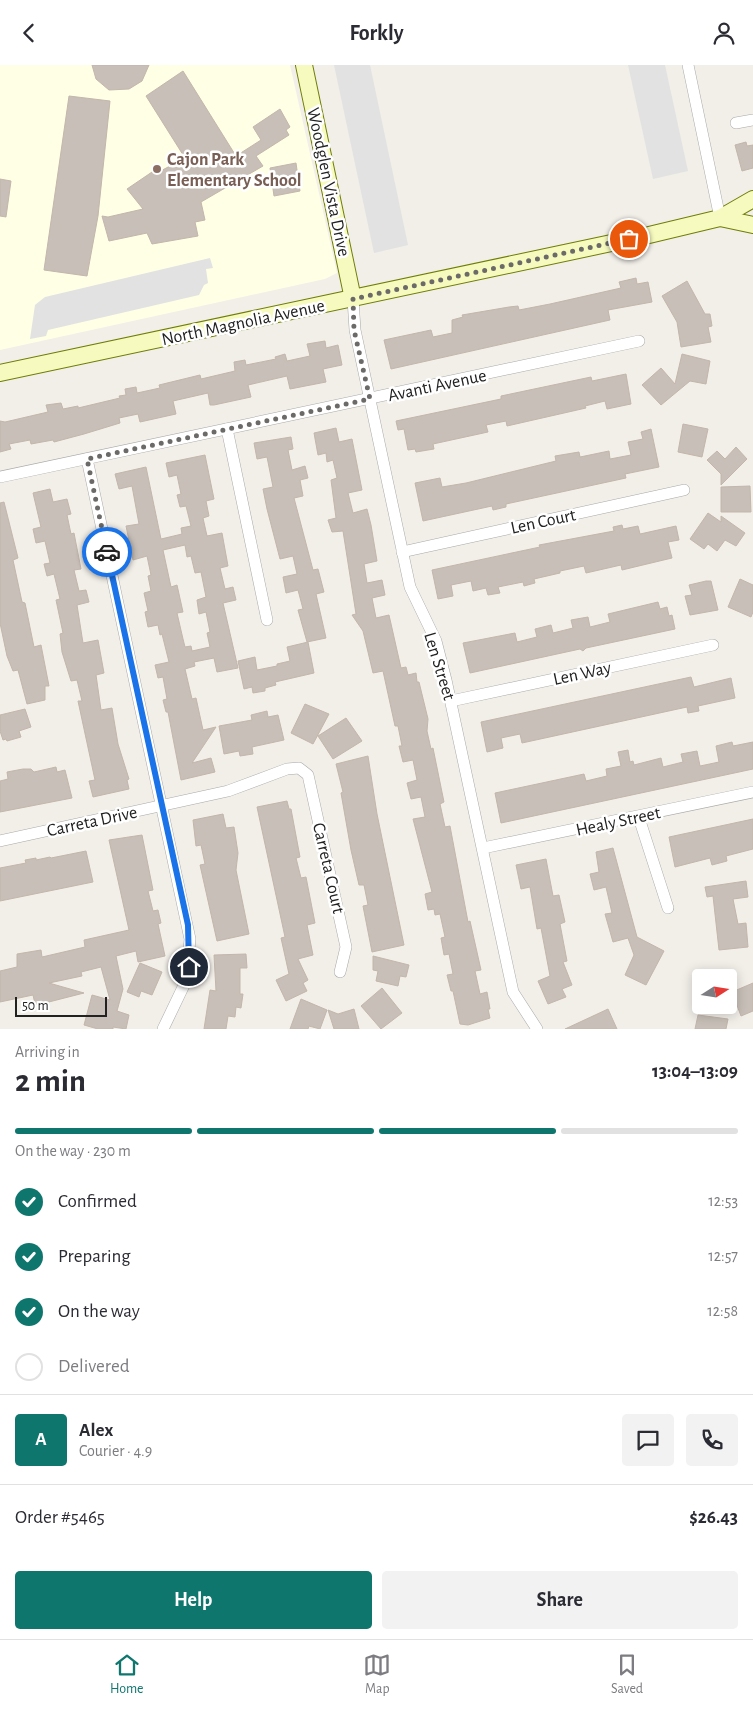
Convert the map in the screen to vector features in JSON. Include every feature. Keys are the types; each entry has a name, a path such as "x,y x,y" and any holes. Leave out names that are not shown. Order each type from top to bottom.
{"main road":[{"name":"Woodglen Vista Drive","path":"304,65 353,299"},
{"name":"North Magnolia Avenue","path":"0,373 353,299 720,218 753,199"},
{"name":"North Magnolia Avenue","path":"720,218 753,225"}],"street":[{"path":"688,65 720,218"},
{"path":"736,123 753,120"},
{"name":"Len Street","path":"353,299 354,330 410,587 436,641 484,848 513,992 537,1029"},
{"name":"Avanti Avenue","path":"0,477 639,341"},
{"path":"227,429 267,620"},
{"path":"87,459 188,925 190,953 181,993 163,1029"},
{"name":"Len Court","path":"402,552 684,489"},
{"name":"Len Way","path":"451,701 713,645"},
{"name":"Carreta Drive","path":"0,841 228,791 287,769 299,768"},
{"name":"Carreta Court","path":"299,768 308,775 346,947 340,972"},
{"name":"Healy Street","path":"484,848 753,792"},
{"path":"639,817 668,908"}],"shaded area":[{"name":"Cajon Park Elementary School","path":"0,65 290,65 337,273 325,279 0,350"},
{"path":"334,65 370,65 408,245 374,253"},
{"path":"628,65 665,65 688,171 653,179"},
{"path":"210,258 213,268 206,269 208,283 204,285 199,295 48,330 46,336 30,339 35,305 45,297"}],"building":[{"path":"92,65 149,65 142,81 129,89 109,90 96,79"},
{"path":"183,71 236,156 261,140 253,127 280,109 290,127 286,130 289,135 256,156 263,166 201,202 205,220 195,222 198,236 152,244 147,233 109,241 102,216 108,217 143,209 127,189 152,172 155,174 185,158 146,96"},
{"path":"69,96 110,101 98,216 87,276 44,270"},
{"path":"746,142 747,146 753,145 753,168 742,171 735,145"},
{"path":"296,163 300,191 274,196 270,168"},
{"path":"0,179 11,181 6,217 0,216"},
{"path":"636,278 637,284 648,282 652,302 608,310 610,320 391,369 384,340 431,330 433,337 452,333 452,320 463,317 462,315 518,306 519,310 550,304 621,288 619,282"},
{"path":"687,281 705,314 710,314 712,326 708,327 711,342 681,347 677,322 662,296"},
{"path":"325,341 326,348 338,345 342,365 323,369 326,382 290,389 287,376 248,385 251,397 210,405 208,393 173,401 176,414 140,422 138,414 119,418 120,423 84,434 54,442 53,440 31,444 30,440 9,444 11,449 0,452 0,421 5,422 48,412 46,405 61,403 63,409 78,406 78,408 120,398 119,396 126,395 125,389 136,387 137,393 160,388 159,385 200,375 201,379 235,371 234,362 245,360 246,365 276,359 275,357 285,354 287,361 310,356 307,344"},
{"path":"682,354 710,361 706,384 690,381 661,405 642,385 661,368 675,384"},
{"path":"626,374 631,404 607,409 605,401 585,406 586,408 507,426 506,421 486,425 488,432 433,444 434,449 416,452 415,449 408,450 404,429 398,430 396,421 501,399 501,396 591,377 592,381"},
{"path":"683,424 708,429 702,457 678,452"},
{"path":"336,428 339,442 352,439 362,490 348,493 353,513 367,509 371,525 377,561 364,564 367,583 382,580 385,595 372,598 376,618 389,615 401,668 406,667 408,675 416,673 428,719 427,731 431,749 433,748 444,802 440,804 445,827 450,826 468,922 470,921 481,970 475,971 480,994 487,992 490,1009 488,1009 490,1018 468,1025 460,1024 453,991 451,991 447,975 453,974 449,954 444,955 441,938 445,937 440,914 435,915 434,909 428,910 425,894 432,892 413,819 425,817 421,797 411,799 407,783 417,780 413,760 403,762 399,746 402,746 398,726 395,726 383,671 373,673 363,631 352,615 356,614 343,531 332,532 328,520 336,518 331,480 337,478 333,460 327,462 326,453 318,455 314,433"},
{"path":"651,429 659,467 625,474 626,478 506,504 506,507 493,510 492,506 423,521 415,483 440,478 442,487 466,483 556,461 555,456 579,452 580,457 609,451 610,459 631,455 628,442 643,439 641,432"},
{"path":"291,437 293,449 288,450 292,470 305,466 308,478 300,480 303,496 294,498 313,570 318,569 324,592 316,594 326,638 307,642 298,610 303,609 298,590 286,593 283,577 297,574 293,556 280,559 267,509 263,489 273,487 267,457 257,459 254,443"},
{"path":"736,447 747,459 721,485 721,474 707,460 717,451 725,459"},
{"path":"205,455 214,499 206,501 209,516 203,518 207,536 222,533 228,566 220,568 225,589 233,587 236,600 223,603 238,668 217,672 214,658 194,662 195,666 185,669 192,699 196,698 203,730 216,727 192,763 211,758 215,772 181,780 168,712 166,712 163,700 167,699 163,677 158,678 155,665 169,662 158,625 148,627 145,612 148,611 144,593 151,591 148,576 151,575 147,556 133,560 126,526 139,524 132,486 119,489 115,474 146,467 161,539 182,534 181,528 191,526 186,506 180,507 177,495 181,494 177,475 169,477 166,463","holes":["185,545 187,557 191,556 195,573 201,572 206,597 197,600 199,614 206,612 210,632 207,633 210,647 192,651 191,646 185,647 177,613 183,612 177,585 171,587 163,550"]},
{"path":"750,486 751,512 721,512 721,487"},
{"path":"50,489 53,502 67,499 71,514 67,515 71,534 74,533 81,569 74,570 79,591 86,590 89,602 77,605 83,643 98,640 104,673 96,675 101,710 112,708 118,744 129,779 127,780 129,789 93,797 89,781 95,780 78,701 82,701 77,680 71,681 62,652 60,634 63,633 56,600 60,599 54,574 47,576 44,564 50,563 45,541 36,543 33,529 41,527 33,493"},
{"path":"4,502 18,558 13,560 22,602 25,603 34,647 41,645 49,686 45,686 45,700 27,704 18,670 13,671 7,656 0,623 0,503"},
{"path":"708,513 721,522 721,516 745,533 736,546 725,540 717,551 708,544 704,549 690,539"},
{"path":"622,525 623,529 638,526 640,534 676,526 679,540 668,542 672,558 622,570 621,565 586,573 584,566 534,579 535,583 524,586 523,582 498,587 500,593 488,595 486,588 473,591 471,581 451,585 453,596 438,599 432,570 540,547 539,545 614,531 613,527"},
{"path":"740,579 753,585 753,612 751,617 728,607"},
{"path":"711,581 718,610 690,615 685,596 692,595 689,585"},
{"path":"658,602 660,609 667,607 669,616 672,615 675,629 586,648 583,651 580,649 470,673 463,643 515,633 517,642 537,637 535,629 551,625 553,633 573,628 571,620 588,617 590,627 610,622 608,614"},
{"path":"308,642 314,673 275,682 276,685 265,688 265,691 253,693 252,687 244,689 238,661 255,657 257,670 277,666 277,664 290,661 287,647"},
{"path":"691,677 694,687 731,678 735,698 698,706 699,711 688,713 687,707 522,743 520,734 501,738 503,748 487,752 481,722"},
{"path":"305,704 329,714 313,744 291,733"},
{"path":"25,709 31,727 19,731 21,737 7,741 6,739 3,740 0,731 0,715"},
{"path":"267,711 268,717 278,715 284,740 252,747 253,754 240,756 239,751 224,754 219,726 252,720 251,715"},
{"path":"346,718 362,741 333,759 318,736"},
{"path":"732,742 733,746 753,742 753,769 501,823 495,793 584,774 586,781 607,776 606,769 621,766 618,752 628,750 630,762 633,761 634,765 661,758 663,767 683,762 681,754 697,751 700,766 719,762 716,746"},
{"path":"368,756 377,814 404,945 372,952 363,906 368,905 364,885 359,885 351,850 341,793 343,792 336,764"},
{"path":"56,767 57,772 65,770 72,798 0,812 0,781 8,779 7,772 31,769 34,772"},
{"path":"287,801 289,809 291,809 300,857 296,858 301,878 306,877 315,923 307,925 313,955 298,959 308,980 303,983 307,991 286,1001 276,980 289,974 281,938 285,937 257,807"},
{"path":"223,814 226,828 234,827 238,853 236,870 249,934 217,941 200,865 205,864 201,845 196,846 193,820"},
{"path":"753,819 753,849 726,856 727,861 712,865 710,858 675,867 669,837"},
{"path":"142,835 153,890 148,891 153,911 158,910 161,923 158,924 165,956 138,962 136,951 116,956 123,989 117,1011 129,1015 126,1029 113,1027 113,1029 98,1029 84,1025 92,995 110,1000 101,967 81,972 82,976 49,983 84,993 41,1004 35,1004 33,995 0,1002 0,971 17,967 17,954 41,950 42,957 85,947 84,940 129,930 109,840"},
{"path":"613,848 637,937 664,951 646,985 625,975 634,955 628,938 613,942 605,914 612,913 606,887 594,890 590,874 599,872 596,852"},
{"path":"86,851 93,882 0,901 0,868 26,863 25,860 51,858"},
{"path":"546,859 553,896 559,895 565,922 560,924 567,961 563,962 572,985 562,989 566,997 548,1004 538,981 550,976 541,928 537,929 530,887 521,889 516,865"},
{"path":"746,881 748,897 733,899 738,924 746,923 748,947 719,950 713,896 707,897 705,887"},
{"path":"246,954 247,968 240,968 240,994 243,994 241,1008 236,1007 235,1017 228,1016 226,1029 204,1029 210,990 216,991 214,955"},
{"path":"373,956 409,965 406,977 400,976 398,986 376,981 378,971 373,970"},
{"path":"140,963 162,972 152,995 141,991 139,997 127,992"},
{"path":"753,983 753,1011 741,1016 738,1008 738,989"},
{"path":"382,988 402,1013 381,1029 361,1006"},
{"path":"301,999 327,1010 320,1029 309,1026 308,1029 290,1029"},
{"path":"354,1009 359,1029 334,1029 328,1010 338,1014"},
{"path":"608,1009 617,1029 565,1029"},
{"path":"698,1015 728,1019 726,1029 695,1029"}],"way so far":[{"path":"107,552 87,459 370,399 354,330 353,299 629,239"}],"place":[{"name":"Cajon Park Elementary School","path":"157,169"}],"route":[{"path":"107,552 157,791 188,925 190,939 189,967"}]}
